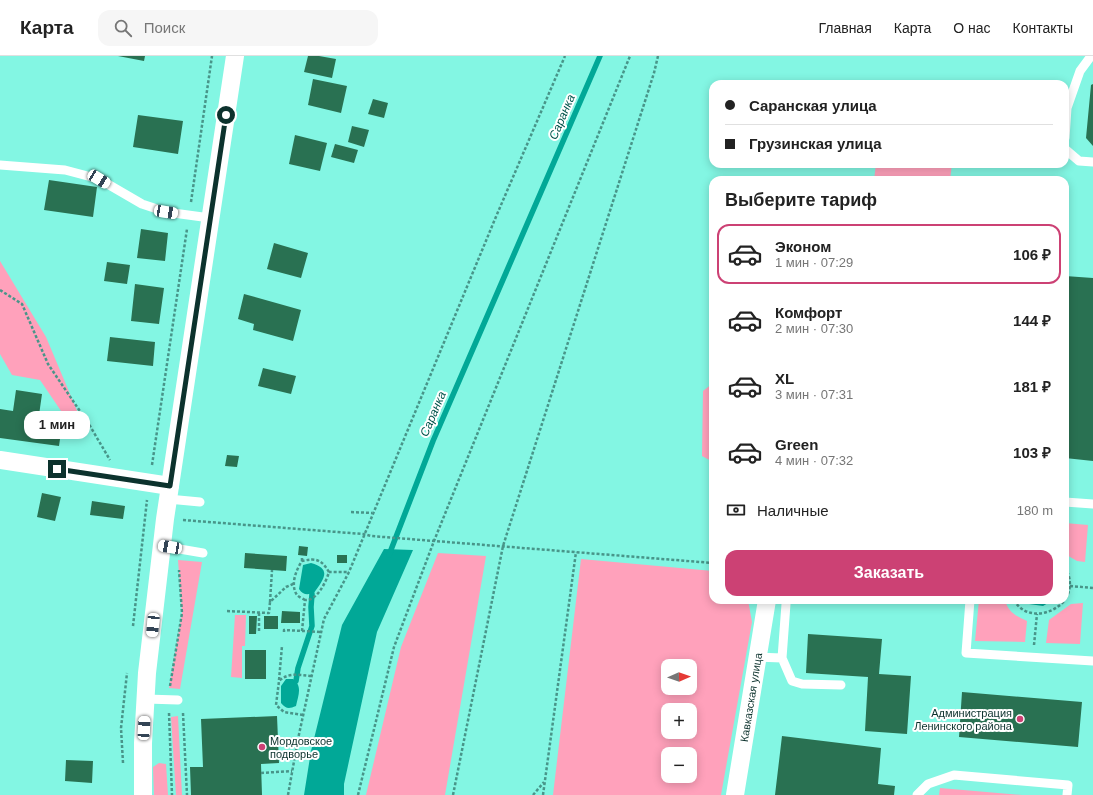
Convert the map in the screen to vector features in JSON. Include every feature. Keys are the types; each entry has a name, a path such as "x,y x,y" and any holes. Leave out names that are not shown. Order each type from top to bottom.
{"street":[{"path":"143,795 143,743 147,673 170,547 165,519 235,56"},
{"path":"0,460 114,477 169,492"},
{"name":"Кавказская улица","path":"735,795 766,604"}],"lane":[{"path":"1069,102 1080,70 1091,56"},
{"path":"1069,152 1079,161 1093,162"},
{"path":"0,165 65,170 99,179 142,204 166,212 210,218"},
{"path":"169,492 200,502"},
{"path":"1069,502 1093,504"},
{"path":"170,547 203,553"},
{"path":"786,604 782,658 792,681 802,684 841,685"},
{"path":"970,604 966,654 1093,661"},
{"path":"758,657 782,658"},
{"path":"146,699 178,700"},
{"path":"917,795 928,784 954,775 1068,785 1067,795"}],"path":[{"path":"151,470 212,56"},
{"path":"288,795 303,715 324,619 349,572 363,534 492,227 566,56"},
{"path":"358,795 394,647 434,541 630,56"},
{"path":"453,795 503,546 658,56"},
{"path":"0,290 22,304 48,364 90,426 115,468 114,477"},
{"path":"145,517 147,504"},
{"path":"351,512 372,513"},
{"path":"165,519 709,562"},
{"path":"170,547 178,560 182,613 168,700 172,795"},
{"path":"543,795 576,552"},
{"path":"302,556 302,561 297,568 293,584 297,595 310,601 314,598 327,579 329,572 324,564 312,559 302,561"},
{"path":"227,611 269,613 272,570"},
{"path":"329,572 349,572"},
{"path":"1069,580 1070,586 1093,588"},
{"path":"270,602 286,587 293,584"},
{"path":"302,631 305,600"},
{"path":"1017,604 1025,611 1037,614 1049,613 1062,604"},
{"path":"259,612 259,631"},
{"path":"1033,658 1037,614"},
{"path":"284,632 284,630 322,632"},
{"path":"282,646 276,705 284,712 303,715"},
{"path":"279,681 285,676 312,676"},
{"path":"183,713 187,795"},
{"path":"261,773 292,772"},
{"path":"533,795 545,782"}],"shaded area":[{"path":"876,168 952,168 950,176 874,176"},
{"path":"0,261 46,337 78,413 74,430 40,380 12,375 0,354"},
{"path":"709,386 709,460 702,456 703,391"},
{"path":"1069,523 1088,525 1085,562 1077,561 1069,556"},
{"path":"438,553 486,556 445,795 366,795 401,647"},
{"path":"581,559 709,571 709,604 749,604 752,622 721,795 553,795"},
{"path":"178,560 202,562 180,689 169,688 182,613"},
{"path":"1083,603 1080,644 1046,643 1049,620 1071,604"},
{"path":"979,604 1006,604 1013,613 1027,621 1025,642 975,641"},
{"path":"235,615 246,615 245,646 242,646 242,678 231,677"},
{"path":"178,716 182,795 176,795 171,717"},
{"path":"159,763 166,764 168,795 154,795 153,767"},
{"path":"940,788 1022,795 939,795"}],"water":[{"path":"384,549 413,550 377,632 344,784 344,795 304,795 311,751 342,625"},
{"path":"311,563 322,568 324,575 314,593 305,594 299,589 303,565"},
{"path":"1029,604 1046,604 1043,606"},
{"path":"286,679 293,679 299,688 296,706 289,708 281,703 281,686"}],"building":[{"path":"118,56 145,56 144,61"},
{"path":"308,56 336,59 332,78 304,72"},
{"path":"313,79 347,86 341,113 308,105"},
{"path":"1093,84 1093,146 1086,138 1091,85"},
{"path":"373,99 388,103 384,118 368,114"},
{"path":"138,115 183,121 178,154 133,147"},
{"path":"352,126 369,130 364,147 348,142"},
{"path":"295,135 327,143 320,171 289,164"},
{"path":"335,144 358,150 354,163 331,157"},
{"path":"49,180 97,187 93,217 44,210"},
{"path":"141,229 168,233 165,261 137,258"},
{"path":"274,243 308,253 301,278 267,269"},
{"path":"107,262 130,265 127,284 104,281"},
{"path":"1069,276 1093,278 1093,461 1069,458"},
{"path":"135,284 164,288 159,324 131,321"},
{"path":"244,294 301,310 293,341 253,330 254,324 238,319"},
{"path":"110,337 155,342 153,366 107,361"},
{"path":"263,368 296,376 291,394 258,386"},
{"path":"16,390 42,394 39,415 63,418 59,446 0,438 0,409 13,411"},
{"path":"227,455 239,456 237,467 225,466"},
{"path":"42,493 61,497 55,521 37,517"},
{"path":"92,501 125,506 123,519 90,515"},
{"path":"299,546 308,547 307,556 298,555"},
{"path":"245,553 287,556 286,571 244,568"},
{"path":"337,555 347,555 347,563 337,563"},
{"path":"282,611 300,612 300,623 281,623"},
{"path":"249,616 257,616 256,634 249,634"},
{"path":"264,616 278,616 278,629 264,629"},
{"path":"808,634 882,639 879,674 911,676 907,734 865,731 868,677 806,673"},
{"path":"245,650 266,650 266,679 245,679"},
{"name":"Администрация Ленинского района","path":"962,692 1082,702 1078,747 959,737"},
{"path":"277,716 279,763 261,764 262,795 191,795 190,767 203,767 201,719"},
{"path":"782,736 881,748 878,784 895,786 894,795 775,795"},
{"path":"66,760 93,761 92,783 65,781"}],"waterway":[{"name":"Саранка","path":"389,555 433,441 600,56"},
{"path":"296,681 298,668 312,626 312,594"}],"place":[{"name":"Администрация Ленинского района","path":"1020,719"},
{"name":"Мордовское подворье","path":"262,747"}],"route":[{"path":"57,469 170,486 226,115"}]}
